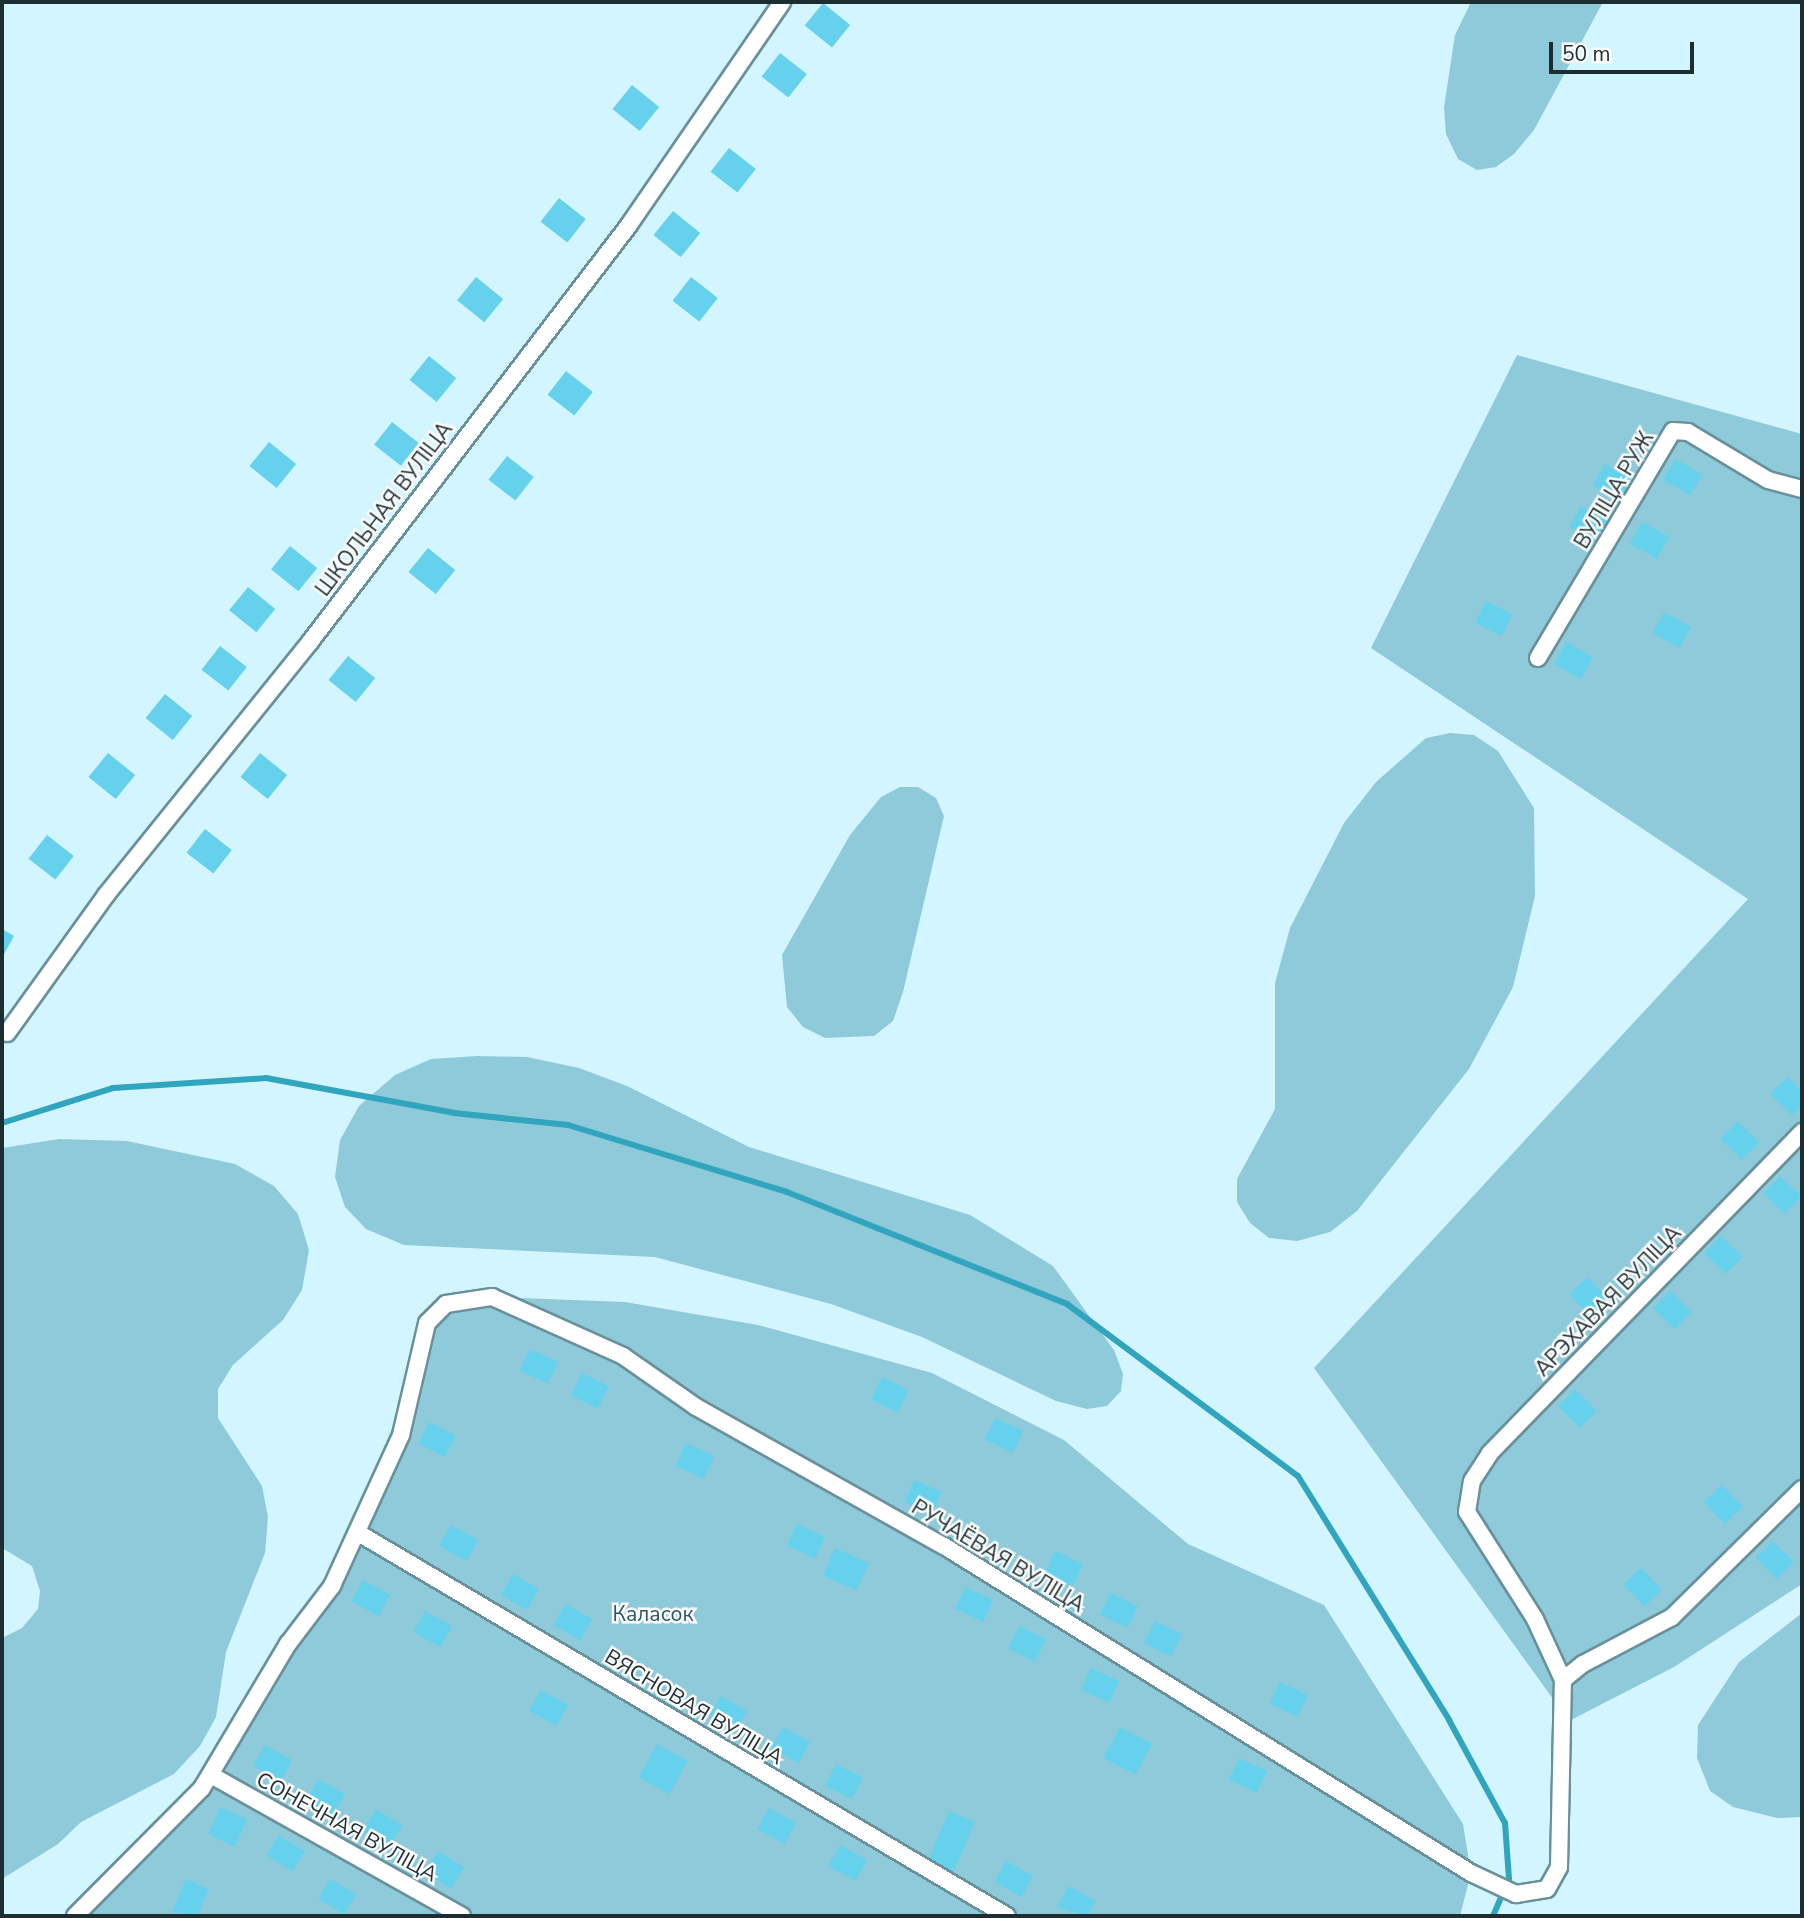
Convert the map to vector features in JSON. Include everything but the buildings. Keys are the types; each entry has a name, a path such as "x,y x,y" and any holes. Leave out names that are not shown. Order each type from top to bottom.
{"street":[{"name":"ШКОЛЬНАЯ ВУЛІЦА","path":"7,1033 106,895 310,642 629,225 782,2"},
{"name":"ВУЛІЦА РУЖ","path":"1538,658 1673,431 1688,432 1768,480 1802,489"},
{"name":"АРЭХАВАЯ ВУЛІЦА","path":"1563,1680 1535,1619 1467,1512 1472,1481 1490,1453 1802,1132"},
{"name":"РУЧАЁВАЯ ВУЛІЦА","path":"359,1534 406,1421 418,1346 427,1323 446,1304 492,1297 623,1356 696,1407 944,1546 1471,1873 1508,1892 1547,1889 1559,1867 1563,1680"},
{"path":"1563,1680 1583,1664 1672,1617 1802,1489"},
{"path":"75,1916 211,1775 288,1644 332,1586 359,1534"},
{"name":"ВЯСНОВАЯ ВУЛІЦА","path":"359,1534 1007,1916"},
{"name":"СОНЕЧНАЯ ВУЛІЦА","path":"211,1775 462,1916"}],"green space":[{"path":"1471,2 1603,2 1534,130 1514,154 1496,167 1477,170 1458,159 1446,134 1444,107 1455,35"},
{"path":"1517,355 1802,434 1802,1584 1674,1667 1569,1721 1314,1368 1748,899 1371,648"},
{"path":"1450,733 1474,735 1498,751 1534,808 1535,896 1513,987 1469,1069 1357,1211 1330,1232 1297,1241 1269,1238 1250,1223 1237,1202 1237,1179 1275,1109 1275,983 1290,928 1344,823 1376,782 1426,738"},
{"path":"900,787 918,787 936,798 944,816 903,992 893,1021 874,1036 825,1038 803,1027 787,1007 782,955 850,835 881,797"},
{"path":"527,1057 579,1068 627,1086 749,1147 970,1215 1053,1266 1114,1350 1123,1374 1121,1391 1107,1406 1087,1409 1056,1401 922,1337 831,1304 655,1257 404,1245 366,1229 345,1207 335,1177 340,1140 359,1106 395,1075 431,1059"},
{"path":"59,1139 127,1141 235,1164 274,1186 298,1214 309,1250 302,1290 283,1320 233,1365 218,1389 218,1418 262,1486 268,1517 265,1553 226,1652 216,1717 200,1746 174,1774 81,1822 58,1844 2,1879 2,1638 22,1628 38,1609 40,1591 32,1566 2,1548 2,1148"},
{"name":"Каласок","path":"492,1297 625,1302 758,1325 932,1373 1064,1440 1188,1544 1324,1605 1463,1824 1471,1873 1460,1916 75,1916 202,1788 360,1534 435,1312"},
{"path":"1802,1613 1802,1817 1777,1818 1733,1807 1710,1791 1697,1758 1698,1725 1739,1662"}],"waterway":[{"path":"2,1123 113,1088 266,1078 454,1113 568,1125 787,1192 1067,1304 1298,1476 1449,1720 1505,1823 1509,1879 1493,1916"}]}
